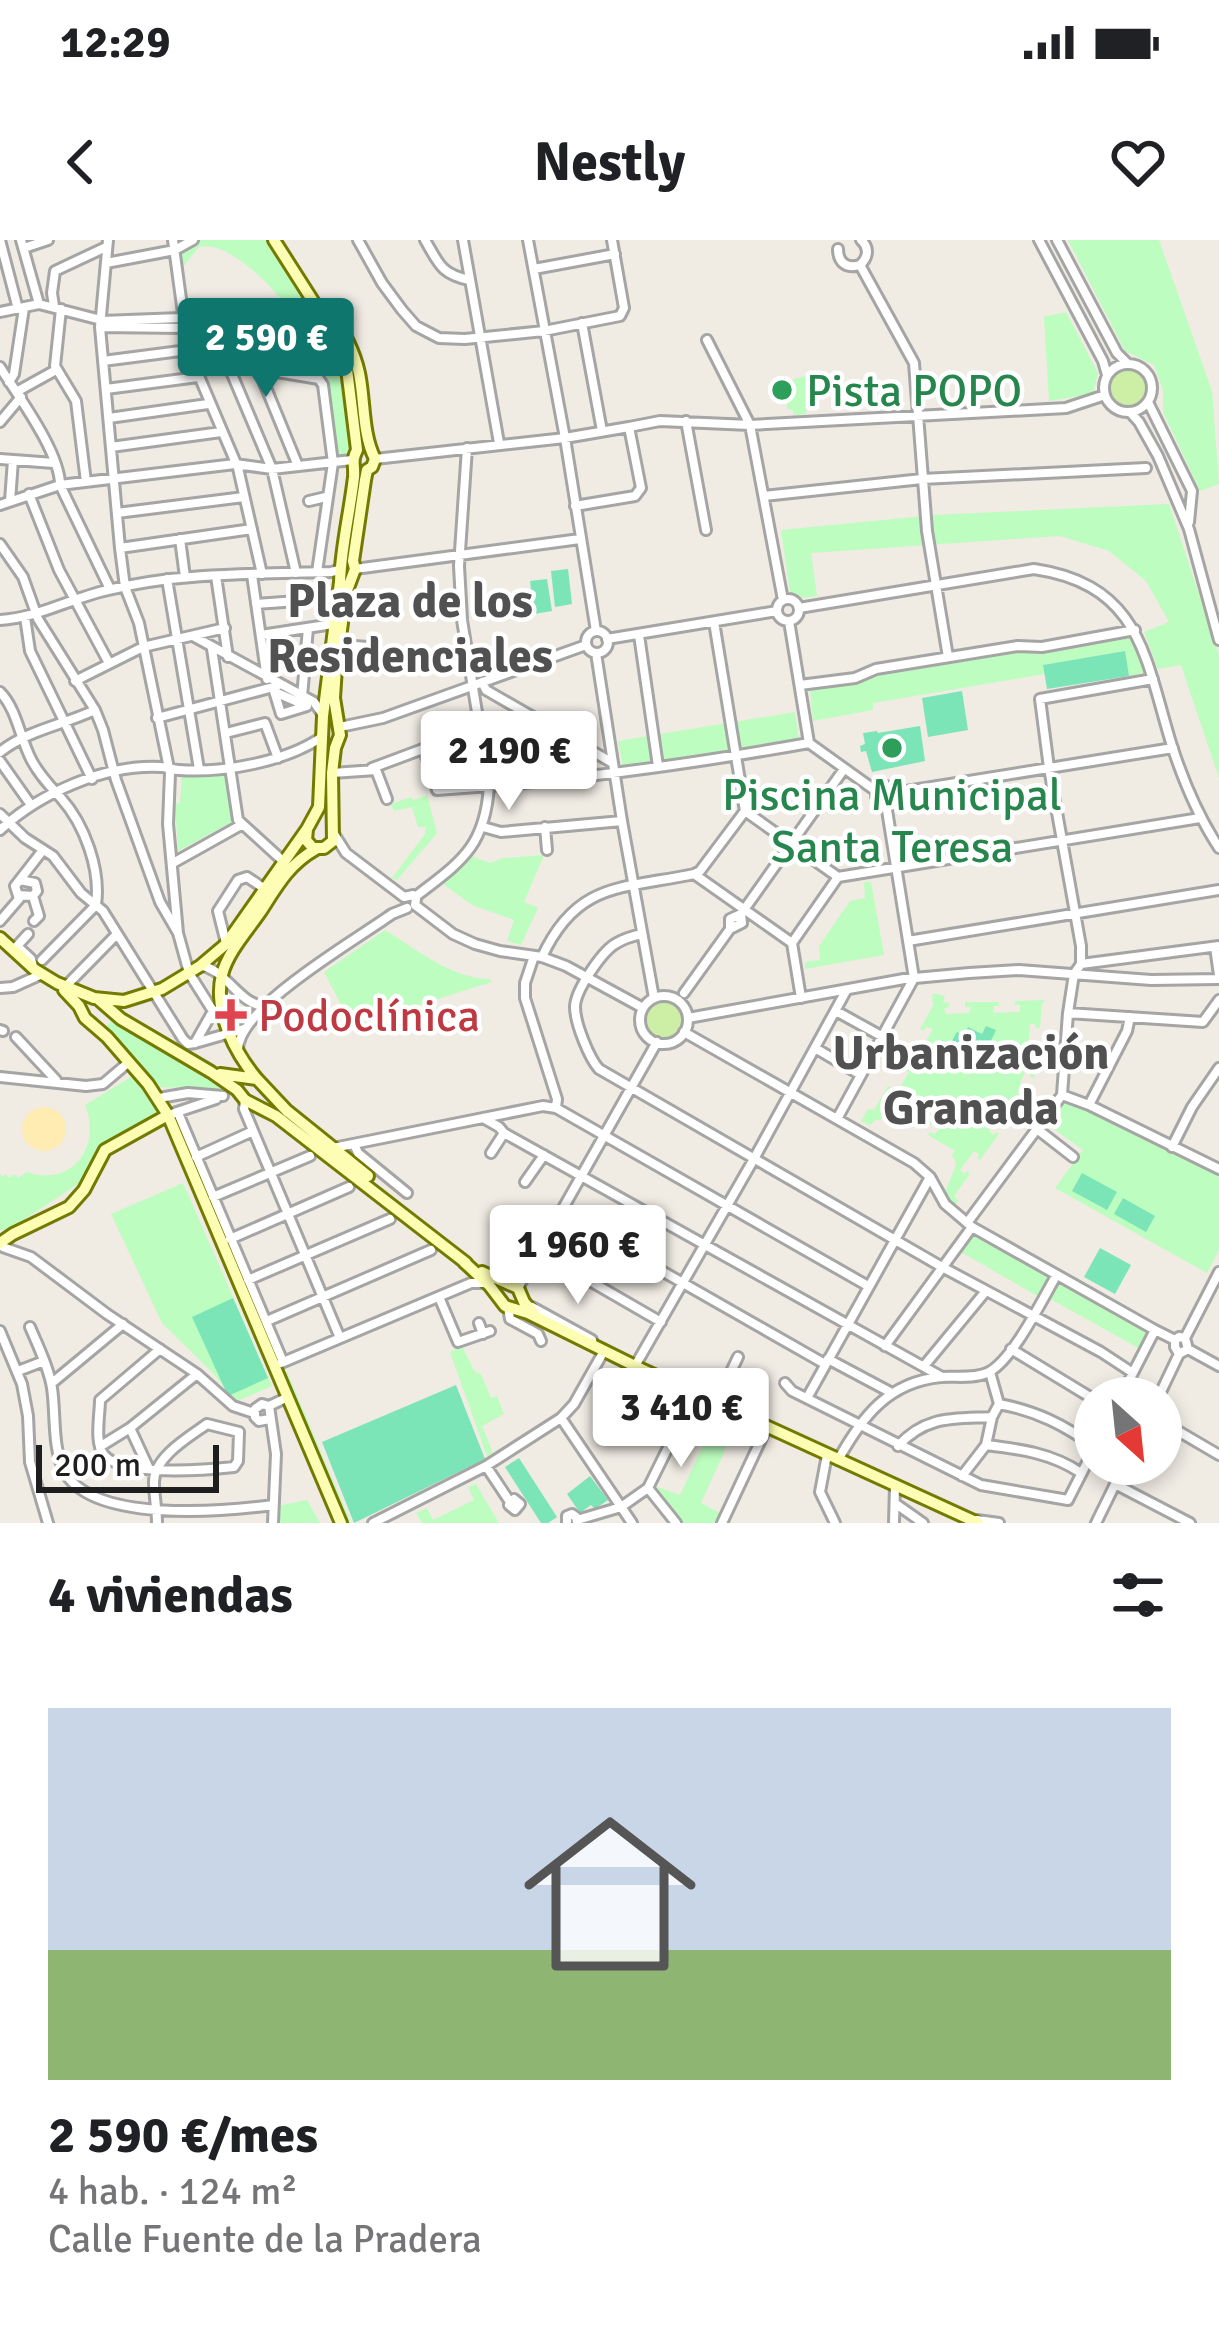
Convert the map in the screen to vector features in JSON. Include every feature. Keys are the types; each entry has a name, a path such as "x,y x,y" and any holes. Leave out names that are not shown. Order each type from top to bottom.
{"main road":[{"path":"85,1016 84,1004 101,1008 126,1001 159,1003 226,944 320,807 362,459 359,374 346,335 278,240"},
{"path":"331,720 333,624 347,568"},
{"path":"327,743 333,841 304,856 285,873 221,975 230,1033 257,1078 301,1129 339,1162 537,1317 601,1354 974,1521"},
{"path":"321,849 308,843 307,829 321,821 332,830"},
{"path":"0,938 61,985 211,1072 339,1162"},
{"path":"61,985 173,1113 341,1523"},
{"path":"85,1016 95,1022 101,1008"},
{"path":"101,1008 107,1037"},
{"path":"211,1072 257,1078"},
{"path":"242,1076 238,1080 247,1098"},
{"path":"247,1098 268,1101 269,1090"},
{"path":"286,1110 480,1265 500,1302 515,1297"},
{"path":"4,1243 69,1207 84,1190 105,1150 173,1113"}],"street":[{"path":"0,240 21,309 14,374 9,382"},
{"path":"38,301 22,244 48,240"},
{"path":"106,262 193,240"},
{"path":"358,240 391,296 416,326 439,338 465,340 620,316 612,240"},
{"path":"425,240 442,269 470,280"},
{"path":"463,240 499,443"},
{"path":"528,240 596,631"},
{"path":"1040,240 1107,375"},
{"path":"1057,240 1117,353 1128,364"},
{"path":"860,266 867,255 864,241"},
{"path":"108,243 101,323 120,548 168,768 178,933"},
{"path":"86,482 76,401 56,370 56,271 108,243"},
{"path":"174,245 189,353 235,464 252,529 267,679"},
{"path":"838,249 844,264 860,266"},
{"path":"534,269 615,254"},
{"path":"860,266 914,363 922,479 948,657"},
{"path":"0,312 38,301 101,323 182,323"},
{"path":"582,323 602,431"},
{"path":"707,340 749,424 783,600"},
{"path":"103,361 221,348 250,353 298,467"},
{"path":"221,348 272,469 296,573"},
{"path":"1128,364 1139,367 1152,391 1148,402 1130,412 1112,406 1104,385 1116,367 1128,364"},
{"path":"0,367 20,394 56,463 60,484 110,589"},
{"path":"0,422 20,394 56,370"},
{"path":"261,375 277,371 322,382 333,463 317,572"},
{"path":"106,389 197,377"},
{"path":"5,503 60,484 235,464 298,467 565,438 660,421 749,424 1066,408 1105,395"},
{"path":"1148,402 1192,491 1189,529"},
{"path":"109,418 209,404"},
{"path":"1130,412 1158,456 1189,529 1219,640"},
{"path":"686,421 706,530"},
{"path":"575,506 639,493 629,427"},
{"path":"112,447 221,432"},
{"path":"238,1052 244,1028 259,1008 461,860 483,827 489,786 479,728 479,688 462,620 458,556 467,448"},
{"path":"1146,468 1158,456"},
{"path":"0,459 56,463"},
{"path":"5,503 13,460"},
{"path":"764,496 922,479 1146,468 1158,468 1166,475"},
{"path":"0,481 12,482"},
{"path":"28,494 59,570 109,663"},
{"path":"117,513 244,496"},
{"path":"309,501 326,497"},
{"path":"120,548 252,529"},
{"path":"179,539 185,577"},
{"path":"0,620 36,614 110,589 167,579 317,572 580,539"},
{"path":"0,544 23,577 36,614 104,730 113,771 160,902 213,1011 195,1042"},
{"path":"799,608 1034,569 1086,582 1109,598 1135,631 1200,818 1219,848"},
{"path":"216,575 227,657"},
{"path":"167,579 200,769"},
{"path":"256,604 338,598"},
{"path":"783,600 793,600 799,608 789,621 777,611 783,600"},
{"path":"608,639 777,611"},
{"path":"25,617 30,651 92,779"},
{"path":"789,621 809,743 877,791"},
{"path":"714,622 745,812 838,878"},
{"path":"260,634 333,624"},
{"path":"75,681 143,647 225,628"},
{"path":"302,697 308,628"},
{"path":"586,645 588,635 596,631 608,639"},
{"path":"800,685 948,657 1135,631"},
{"path":"639,635 658,766"},
{"path":"192,636 314,703 331,720 383,718 479,688 586,645"},
{"path":"596,653 605,649 608,639"},
{"path":"338,644 368,646"},
{"path":"586,645 596,653 655,998"},
{"path":"212,649 241,825 283,861"},
{"path":"885,1346 1063,1095 1068,1013 1081,946 1040,699 1153,679"},
{"path":"157,718 278,685"},
{"path":"479,688 613,767"},
{"path":"0,692 9,701 32,761 85,839 97,883 96,905 39,968 13,987 0,988"},
{"path":"31,806 0,756 20,736 95,710"},
{"path":"226,733 265,723 278,758"},
{"path":"332,773 360,773 479,728"},
{"path":"4,827 55,793 113,771 231,767 327,743"},
{"path":"426,757 437,790 613,767 658,766 809,743"},
{"path":"894,794 1173,748"},
{"path":"372,768 380,775 387,799"},
{"path":"685,993 730,929 730,919 742,912 844,769"},
{"path":"885,785 892,788 892,801 878,801 877,791 885,785"},
{"path":"837,1119 914,978 886,804"},
{"path":"556,1108 525,998 525,983 538,957 563,922 603,891 700,871 745,812"},
{"path":"0,814 4,827 44,849 103,911 183,1040 188,1044 244,1028"},
{"path":"801,998 792,944 838,878 1200,818"},
{"path":"483,827 501,832 622,821"},
{"path":"173,863 241,825"},
{"path":"545,827 548,850"},
{"path":"332,830 346,853 453,934 475,944 538,957 588,977 643,1008"},
{"path":"0,921 20,899 15,886 44,849"},
{"path":"321,849 346,853"},
{"path":"694,874 792,944"},
{"path":"226,944 218,911 238,880 247,877 265,889"},
{"path":"20,880 35,884 33,896"},
{"path":"908,940 1219,890"},
{"path":"18,895 33,896"},
{"path":"33,896 39,916 34,921"},
{"path":"28,934 16,946 39,968"},
{"path":"61,985 117,934"},
{"path":"642,934 609,948 575,1006 591,1060 599,1069 1132,1373"},
{"path":"688,1018 914,978 1019,970 1151,980 1219,977 1217,946 1081,964"},
{"path":"195,970 211,967 259,1008"},
{"path":"635,1366 846,989"},
{"path":"670,997 686,1010 684,1032 670,1042 657,1042 643,1031 643,1008 655,998 670,997"},
{"path":"1068,1013 1203,1022 1219,1000"},
{"path":"157,1041 168,1036 159,1003"},
{"path":"836,1011 883,1037"},
{"path":"1089,1105 1130,1017"},
{"path":"684,1032 914,1162 930,1178 944,1204 969,1225 1155,1330 1180,1339"},
{"path":"16,1037 58,1082"},
{"path":"542,1341 510,1319 515,1297 657,1042"},
{"path":"815,1048 861,1075"},
{"path":"0,1077 86,1086 103,1084 129,1062"},
{"path":"1172,1147 1219,1068"},
{"path":"195,1093 199,1105"},
{"path":"159,1098 195,1093 223,1096 173,1113 266,1321 279,1364 471,1283 489,1281"},
{"path":"1063,1095 1218,1165"},
{"path":"247,1098 244,1109 340,1338"},
{"path":"332,1148 543,1106 556,1108 868,1286"},
{"path":"491,1154 502,1114"},
{"path":"483,1118 942,1377"},
{"path":"1037,1129 1072,1157"},
{"path":"196,1157 253,1131"},
{"path":"354,1144 358,1153 407,1193"},
{"path":"525,1182 544,1155"},
{"path":"213,1197 310,1156"},
{"path":"807,1398 930,1178"},
{"path":"230,1239 349,1187"},
{"path":"560,1213 890,1393"},
{"path":"248,1280 390,1219"},
{"path":"4,1243 197,1374 232,1406 263,1422 272,1415 269,1406"},
{"path":"266,1321 431,1250"},
{"path":"538,1251 661,1322"},
{"path":"1180,1339 1216,1286 1219,1272"},
{"path":"836,1523 820,1492 835,1456 869,1410 890,1393 922,1379 990,1372 1011,1349 1057,1276"},
{"path":"924,1366 986,1291"},
{"path":"373,1523 486,1466 561,1418 574,1404 601,1354 591,1339 515,1297"},
{"path":"439,1298 458,1342 487,1333 479,1323"},
{"path":"52,1383 123,1324"},
{"path":"30,1327 52,1383 59,1458 71,1483 84,1495 157,1518 273,1505"},
{"path":"1130,1377 1155,1330"},
{"path":"0,1331 18,1371 31,1462 48,1523"},
{"path":"1170,1377 1184,1352 1180,1339"},
{"path":"160,1349 100,1400 100,1447 108,1459 153,1470 234,1467 238,1432 255,1416 258,1406 288,1397"},
{"path":"1011,1349 1074,1387"},
{"path":"1184,1352 1219,1366"},
{"path":"716,1403 738,1357"},
{"path":"18,1371 44,1361"},
{"path":"962,1476 986,1445 1000,1403 990,1372"},
{"path":"100,1447 197,1374"},
{"path":"623,1406 634,1382"},
{"path":"785,1383 858,1426 981,1485 1068,1500 1076,1485"},
{"path":"573,1522 621,1508 648,1488 695,1394"},
{"path":"1000,1403 1042,1414 1074,1432"},
{"path":"898,1446 927,1423 992,1417"},
{"path":"561,1418 632,1523"},
{"path":"269,1419 276,1454 273,1523"},
{"path":"153,1470 207,1424 238,1432"},
{"path":"722,1523 767,1426"},
{"path":"130,1428 153,1470 157,1518"},
{"path":"1182,1433 1219,1455"},
{"path":"986,1445 1052,1457 1074,1470"},
{"path":"486,1466 522,1523"},
{"path":"1096,1523 1115,1485"},
{"path":"1117,1485 1190,1523"},
{"path":"648,1488 676,1523"},
{"path":"894,1523 901,1489"},
{"path":"896,1504 923,1523"},
{"path":"974,1521 999,1523"}],"green space":[{"path":"178,240 268,240 316,314 337,357 351,445 345,456 335,457 325,377 276,368 262,372 249,353 222,346 243,340 252,330 276,320 293,321 294,315 252,269 225,251 199,247 182,268"},
{"path":"1068,240 1159,240 1212,391 1219,484 1200,491 1163,412 1163,390 1154,365 1125,351"},
{"path":"226,300 240,311 220,338 206,327"},
{"path":"1066,312 1098,373 1093,394 1049,401 1044,317"},
{"path":"1128,368 1142,374 1148,388 1142,402 1128,408 1114,402 1108,388 1114,374"},
{"path":"814,373 816,408 793,415 787,409 786,382"},
{"path":"1169,504 1219,655 1219,778 1181,665 1158,669 1144,632 1169,622 1146,581 1109,551 1060,536 811,553 817,596 803,598 790,592 781,530 934,515"},
{"path":"568,569 572,604 555,607 551,571"},
{"path":"547,579 552,611 534,614 530,581"},
{"path":"1133,637 1144,673 1129,676 1124,651 1044,665 1045,674 873,703 873,710 813,721 810,690 861,682 878,674"},
{"path":"1125,651 1129,676 1047,689 1043,665"},
{"path":"962,691 968,730 928,737 922,698"},
{"path":"795,712 799,740 623,768 618,741"},
{"name":"Piscina Municipal Santa Teresa","path":"920,726 925,761 872,772 866,751 861,752 863,733"},
{"path":"219,771 227,777 234,821 178,851 175,804 180,803 182,774"},
{"path":"427,795 437,833 397,880 392,878 426,827 418,827 412,807 394,811 391,804"},
{"path":"544,855 524,902 538,908 521,945 507,941 514,920 472,905 442,883 471,856 490,863"},
{"path":"864,882 871,882 884,955 805,969 805,962 820,960 819,946 850,901 865,898"},
{"path":"385,930 448,969 492,982 415,1006 356,1033 324,972"},
{"path":"933,993 945,996 943,1002 949,1003 946,1014 969,1013 971,1007 965,1007 965,1002 999,1002 993,1013 1020,1012 1015,1001 1045,1000 1040,1028 1030,1024 1028,1047 1039,1045 1034,1078 1025,1071 1017,1093 1028,1093 1009,1121 1003,1112 989,1131 999,1134 980,1160 974,1151 960,1170 970,1174 954,1196 959,1201 953,1206 944,1195 956,1165 951,1156 955,1151 928,1135 939,1129 915,1115 915,1128 888,1113 870,1125 861,1121 888,1086 895,1096 909,1072 896,1072 913,1043 919,1053 933,1029 920,1029 934,1004"},
{"path":"665,1002 678,1007 683,1020 678,1033 665,1038 652,1033 647,1020 652,1007"},
{"path":"111,1021 226,1090 159,1087 106,1027"},
{"path":"986,1026 996,1030 989,1045 974,1040 986,1048 979,1061 971,1057 964,1070 935,1053 942,1040 950,1044 957,1032 964,1035 968,1027 982,1034"},
{"path":"133,1076 155,1100 159,1113 100,1150 84,1180 8,1230 0,1230 0,1174 18,1178 27,1172 43,1175 70,1169 86,1148 89,1120 85,1105"},
{"path":"1064,1099 1219,1175 1219,1250 1207,1273 1055,1188 1083,1150 1047,1124"},
{"path":"1082,1173 1117,1192 1107,1210 1072,1191"},
{"path":"183,1183 272,1386 235,1402 162,1323 111,1214"},
{"path":"1123,1198 1155,1216 1146,1232 1114,1214"},
{"path":"973,1230 1053,1276 1041,1298 961,1252"},
{"path":"1100,1248 1131,1265 1115,1294 1084,1277"},
{"path":"1057,1280 1150,1331 1140,1349 1047,1297"},
{"path":"233,1298 268,1378 228,1396 192,1317"},
{"path":"462,1346 504,1414 482,1426 493,1453 487,1456 450,1352"},
{"path":"287,1372 351,1523 334,1523 272,1380"},
{"path":"456,1385 485,1459 354,1523 322,1442"},
{"path":"715,1420 735,1428 701,1503 720,1513 716,1523 678,1523 654,1491 658,1487 680,1495"},
{"path":"519,1458 557,1517 548,1523 541,1523 505,1467"},
{"path":"590,1476 608,1500 580,1513 567,1494"},
{"path":"476,1484 499,1523 422,1523 416,1513 427,1508 433,1520 474,1500 468,1487"},
{"path":"307,1500 320,1523 278,1523 278,1506"}],"sand":[{"path":"44,1107 60,1113 66,1129 60,1145 44,1151 28,1145 22,1129 28,1113"}],"place":[{"name":"Pista POPO","path":"782,390"},
{"name":"Piscina Municipal Santa Teresa","path":"892,748"},
{"name":"Podoclínica","path":"231,1015"}],"district":[{"name":"Plaza de los Residenciales","path":"410,628"},
{"name":"Urbanización Granada","path":"971,1080"}]}
